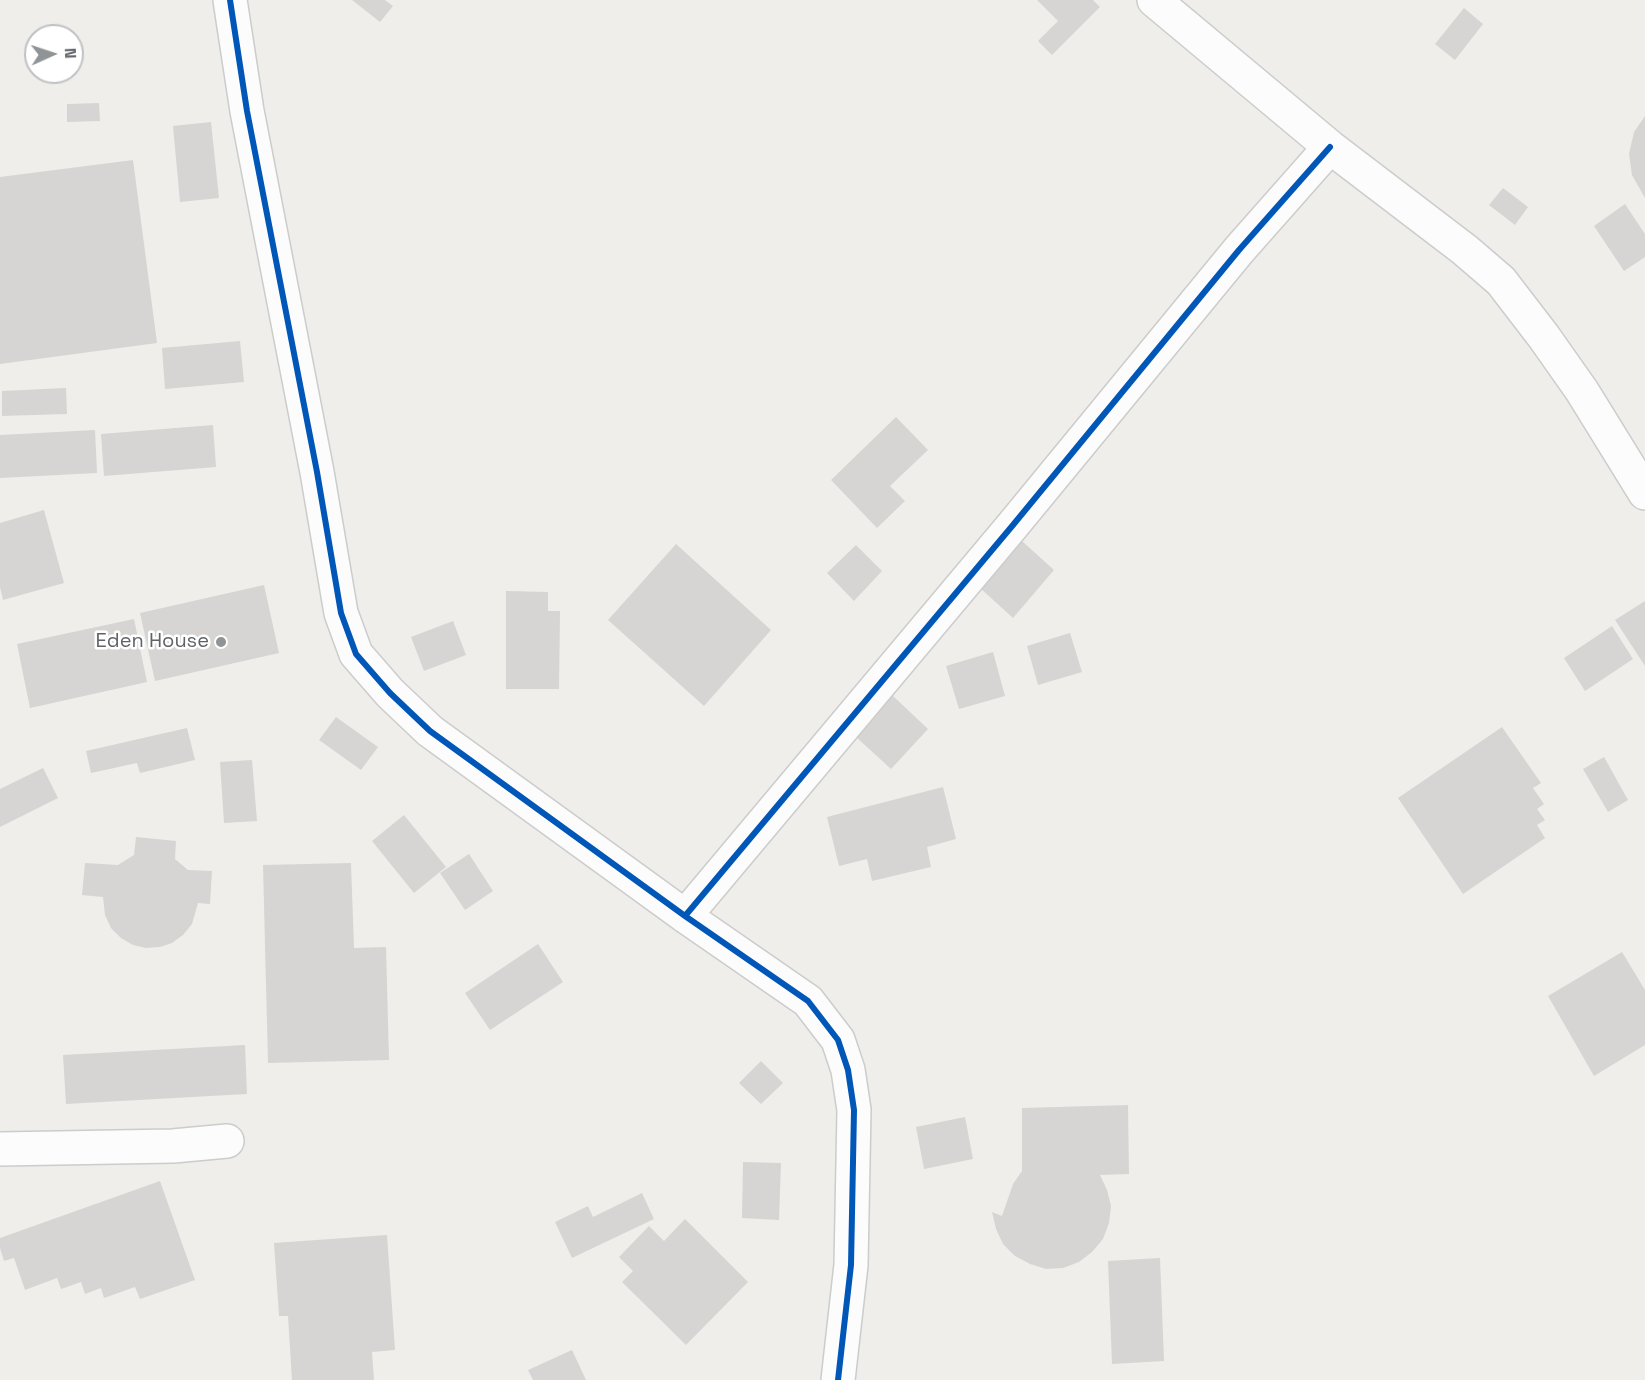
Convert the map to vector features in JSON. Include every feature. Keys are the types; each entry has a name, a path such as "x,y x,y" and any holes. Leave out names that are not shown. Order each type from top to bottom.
{"street":[{"path":"230,0 247,111 317,472 341,613 356,654 390,693 430,731 685,916 808,1001 838,1040 848,1070 854,1110 851,1265 838,1380"},
{"path":"1154,0 1330,147 1465,250 1501,281 1582,391 1645,493"},
{"path":"685,916 1239,250 1330,147"},
{"path":"0,1149 173,1146 227,1141"}],"building":[{"path":"352,0 385,0 393,6 380,22"},
{"path":"1037,0 1093,0 1100,7 1052,55 1038,41 1058,21"},
{"path":"1464,8 1483,24 1455,60 1435,44"},
{"path":"99,103 100,121 67,122 67,104"},
{"path":"1645,116 1645,198 1632,175 1629,154 1634,132"},
{"path":"211,122 219,198 180,202 173,126"},
{"path":"133,160 157,343 0,364 0,177"},
{"path":"1503,188 1528,207 1515,225 1489,205"},
{"path":"1625,204 1645,234 1645,257 1624,271 1594,226"},
{"path":"240,341 244,382 165,389 162,348"},
{"path":"66,388 67,414 2,416 2,391"},
{"path":"896,417 928,450 890,486 905,501 877,528 831,480"},
{"path":"213,425 216,467 104,476 101,434"},
{"path":"95,430 97,473 0,478 0,435"},
{"path":"44,510 64,583 3,600 0,587 0,523"},
{"path":"1022,541 1054,570 1013,618 980,588"},
{"path":"676,544 771,630 704,706 608,620"},
{"path":"856,545 882,571 854,601 827,573"},
{"path":"264,585 279,653 155,681 140,613"},
{"path":"506,591 548,592 548,611 560,611 559,689 506,689"},
{"path":"1645,601 1645,666 1615,620"},
{"path":"134,619 147,682 30,708 17,644"},
{"path":"453,621 466,655 424,671 411,637"},
{"path":"1612,626 1633,659 1585,691 1564,658"},
{"path":"1070,633 1082,672 1038,685 1027,646"},
{"path":"993,652 1005,696 959,709 946,666"},
{"path":"892,695 928,729 891,769 855,736"},
{"path":"336,717 378,747 361,770 319,740"},
{"path":"1502,727 1541,783 1533,788 1544,804 1537,809 1545,820 1537,825 1545,838 1463,894 1398,798"},
{"path":"187,728 195,760 140,773 137,763 91,773 86,751"},
{"path":"1604,757 1628,800 1608,812 1583,769"},
{"path":"252,760 257,821 224,823 220,762"},
{"path":"43,768 58,798 0,827 0,789"},
{"path":"943,787 956,839 927,847 931,867 872,881 867,859 839,866 827,817"},
{"path":"404,815 446,867 414,893 372,841"},
{"path":"136,837 176,841 175,859 188,870 212,871 210,904 198,903 192,924 183,935 172,943 160,947 146,948 133,945 121,938 111,928 105,915 103,897 82,895 85,863 118,865 134,855"},
{"path":"469,854 493,891 465,910 440,873"},
{"path":"351,863 354,948 386,947 389,1060 268,1063 263,865"},
{"path":"538,944 563,982 490,1030 465,993"},
{"path":"1622,952 1645,990 1645,1045 1594,1076 1548,996"},
{"path":"245,1045 247,1094 66,1104 63,1055"},
{"path":"761,1061 783,1083 761,1104 739,1083"},
{"path":"1128,1105 1129,1174 1100,1175 1111,1206 1109,1223 1103,1239 1079,1262 1063,1268 1046,1269 1015,1256 1003,1244 992,1212 1002,1216 1013,1184 1022,1171 1022,1108"},
{"path":"965,1117 973,1159 924,1169 916,1127"},
{"path":"743,1162 781,1163 779,1220 742,1218"},
{"path":"160,1181 195,1280 140,1299 135,1287 104,1298 101,1288 85,1294 81,1282 61,1289 57,1278 25,1290 14,1258 4,1261 0,1238"},
{"path":"642,1193 654,1219 572,1258 555,1222 588,1206 593,1217"},
{"path":"685,1219 748,1282 686,1345 622,1282 633,1271 619,1257 649,1226 664,1241"},
{"path":"387,1235 395,1350 372,1352 374,1380 292,1380 288,1316 279,1316 274,1243"},
{"path":"1160,1258 1164,1361 1112,1364 1108,1261"},
{"path":"572,1350 586,1380 533,1380 528,1370"}],"cycle path":[{"path":"230,0 247,111 317,472 341,613 356,654 390,693 430,731 685,916 808,1001 838,1040 848,1070 854,1110 851,1265 838,1380"},
{"path":"685,916 1013,525 1239,250 1330,147"}],"place":[{"name":"Eden House","path":"221,642"}]}
